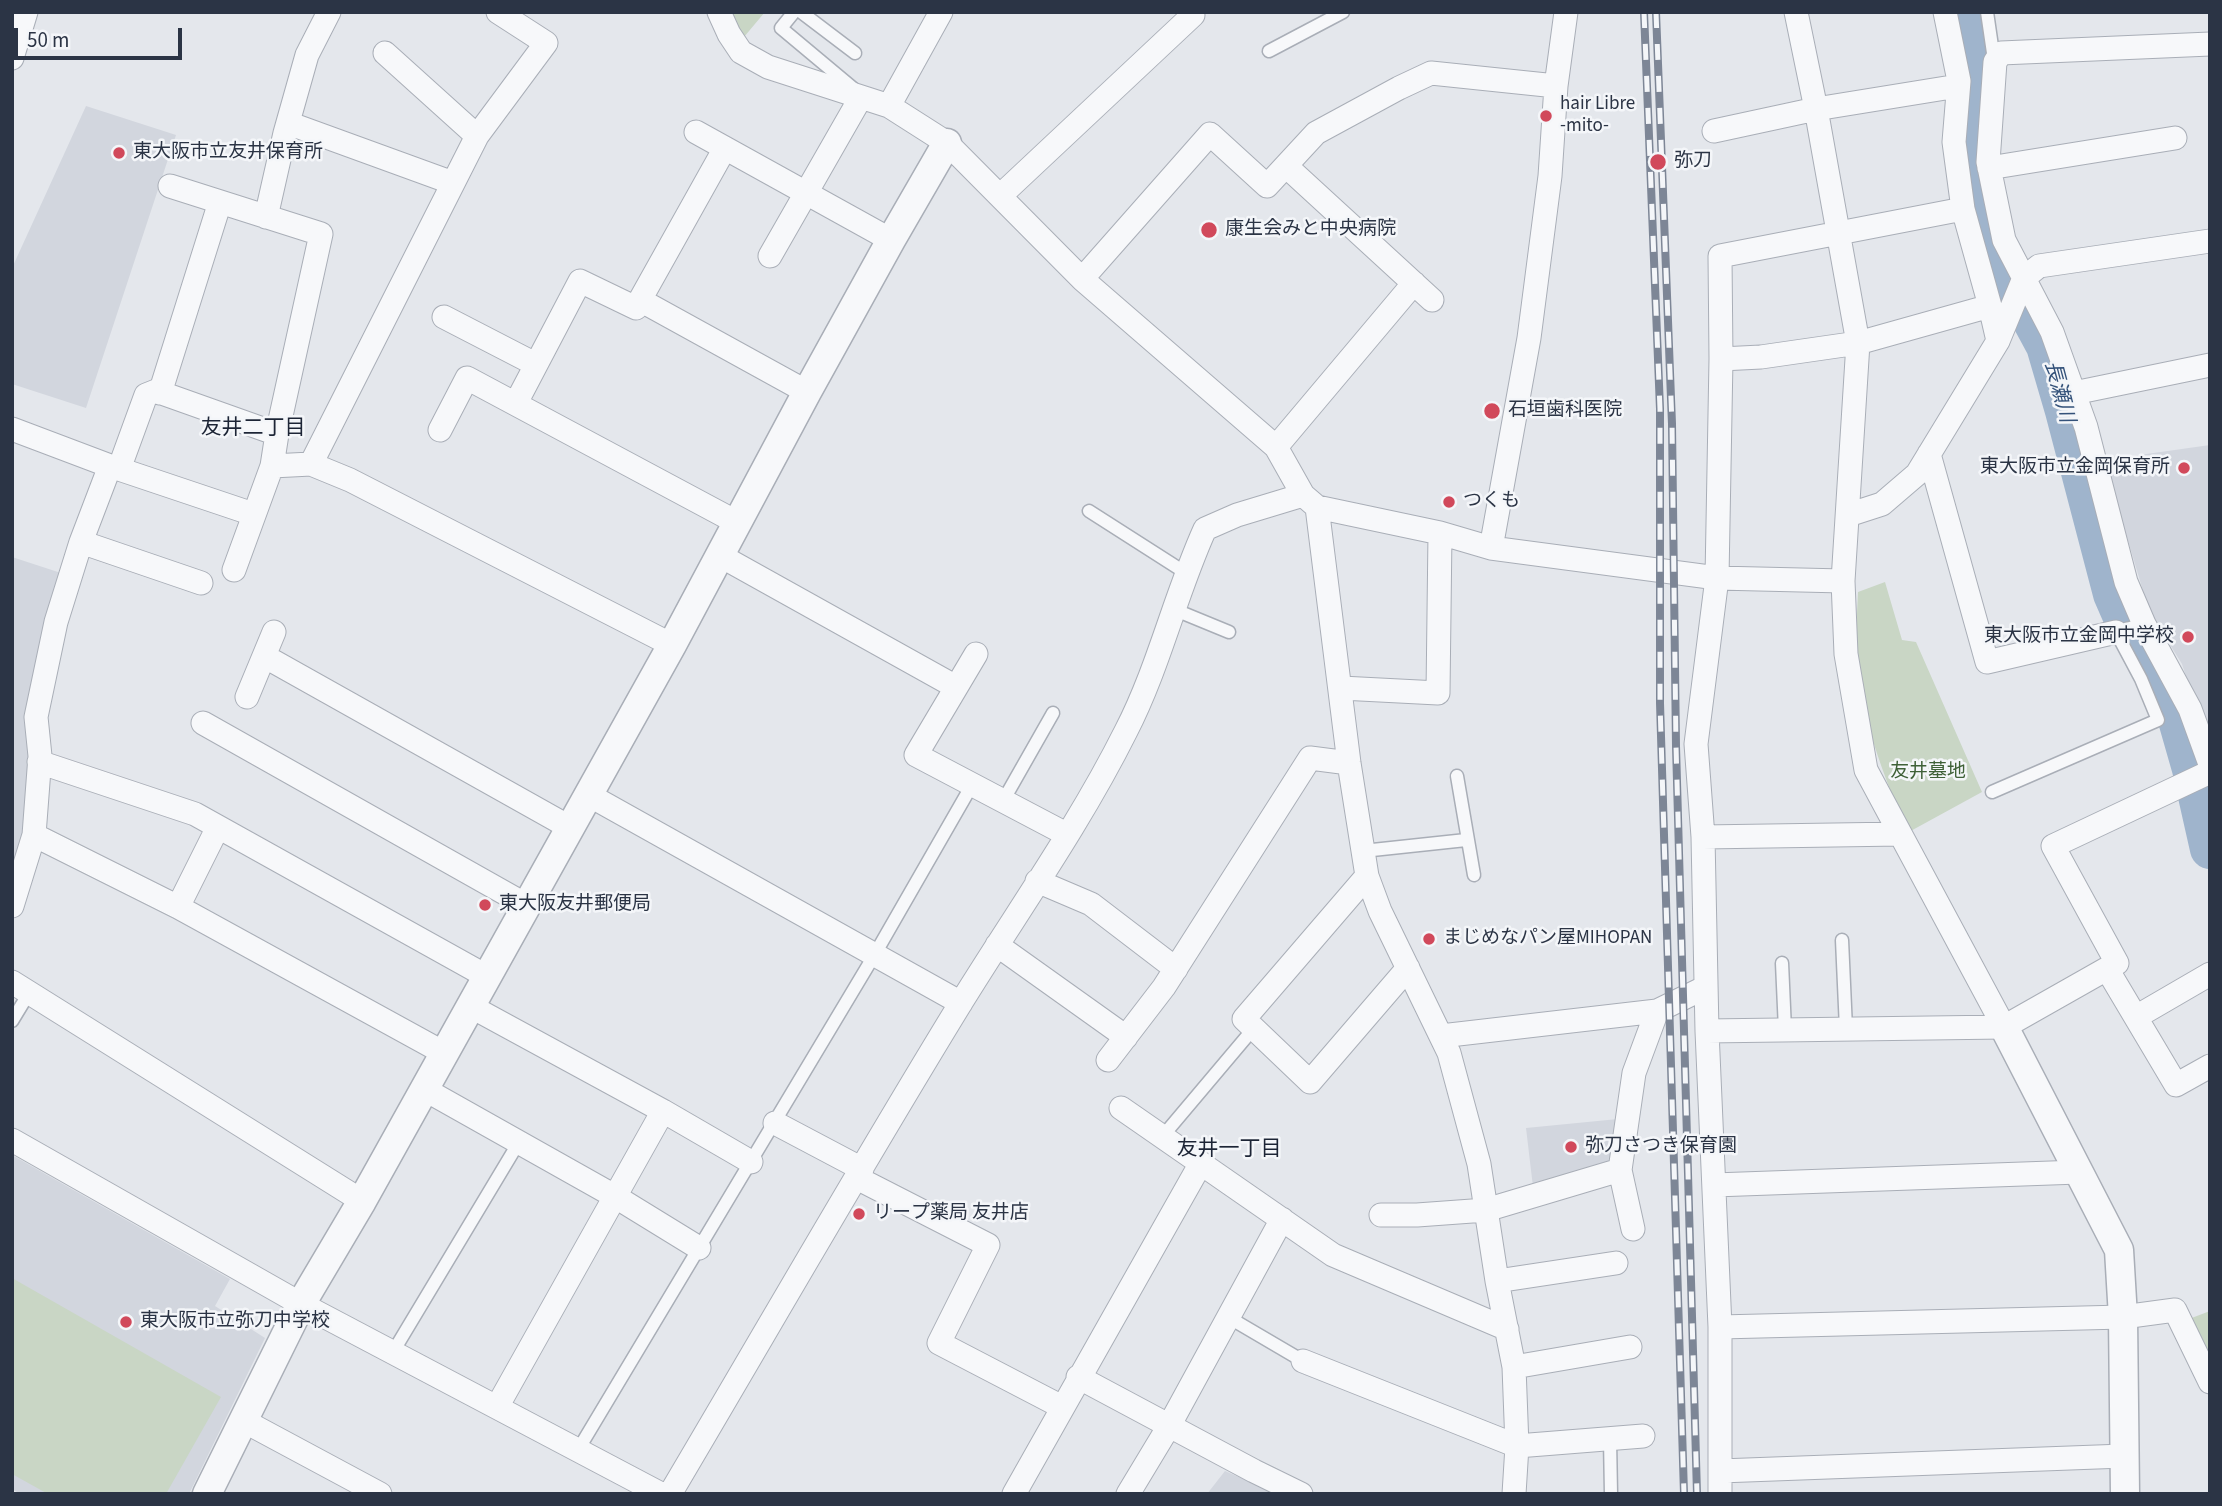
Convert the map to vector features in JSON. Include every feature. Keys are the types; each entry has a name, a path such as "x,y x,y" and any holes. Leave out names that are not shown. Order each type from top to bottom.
{"street":[{"path":"12,58 26,12"},
{"path":"266,217 307,55 329,12"},
{"path":"719,12 741,52 768,67 889,106 947,143 1082,279 1276,447 1310,501 1367,876 1380,911 1448,1053 1479,1164 1497,1281 1514,1367 1517,1446 1514,1494"},
{"path":"889,106 941,12"},
{"path":"1492,548 1529,338 1566,12"},
{"path":"1796,12 1858,343 1843,581 1846,654 1867,770 2119,1250 2123,1317 2125,1494"},
{"path":"1945,12 1958,86 1954,142 1963,209 1998,341"},
{"path":"311,464 477,136 546,43 501,13"},
{"path":"1000,197 1184,18"},
{"path":"1707,1031 2004,1027 2118,963 2053,846 2202,774 2190,709 2129,629 2126,582 2086,427 2052,332 2004,240 1989,168 1995,62 2001,53 2210,44"},
{"path":"385,53 477,136"},
{"path":"1082,279 1210,134 1267,186 1316,133 1432,73 1556,86"},
{"path":"1714,131 1816,109 1958,86"},
{"path":"770,256 861,97"},
{"path":"288,123 453,183"},
{"path":"695,132 891,240"},
{"path":"1989,168 2175,138"},
{"path":"207,1494 301,1304 362,1201 672,645 807,392 947,143"},
{"path":"516,403 580,281 636,308 725,148"},
{"path":"1286,166 1432,300"},
{"path":"170,186 321,234 272,467 234,570"},
{"path":"160,393 220,202"},
{"path":"1720,1494 1720,1326 1707,1031 1703,837 1696,744 1717,578 1720,256 1963,209"},
{"path":"1848,515 1882,503 1917,474 1998,341 2024,278 2039,266 2210,241"},
{"path":"1276,447 1413,283"},
{"path":"640,300 807,392"},
{"path":"1721,359 1761,357 1858,343 1990,306"},
{"path":"444,317 536,365"},
{"path":"2074,393 2210,365"},
{"path":"440,430 467,377 738,523"},
{"path":"12,906 34,835 40,762 36,717 56,622 81,542 146,395 156,391 277,434"},
{"path":"12,429 253,514"},
{"path":"1929,454 1987,662 2129,629"},
{"path":"272,467 311,464 349,480 672,645"},
{"path":"670,1494 961,1003 1096,789 1128,728 1205,529 1237,515 1310,501 1492,548 1717,578 1843,581"},
{"path":"1340,688 1438,693 1440,533"},
{"path":"81,542 201,583"},
{"path":"719,555 956,687"},
{"path":"247,697 274,632"},
{"path":"976,654 916,755 1066,834"},
{"path":"264,656 569,827"},
{"path":"203,723 526,905"},
{"path":"1108,1060 1164,987 1310,758 1349,763"},
{"path":"40,762 195,814 486,976"},
{"path":"587,794 961,1003"},
{"path":"178,907 218,827"},
{"path":"1703,837 1900,834"},
{"path":"34,835 178,907 444,1053"},
{"path":"1367,876 1244,1018 1310,1082 1408,968"},
{"path":"1037,881 1091,904 1176,968"},
{"path":"997,945 1126,1037"},
{"path":"2108,969 2176,1085 2210,1066"},
{"path":"2136,1017 2210,974"},
{"path":"21,988 362,1201"},
{"path":"1441,1037 1657,1011 1706,988"},
{"path":"470,1006 663,1111 751,1163"},
{"path":"1633,1228 1620,1170 1634,1073 1657,1011"},
{"path":"424,1089 616,1197 699,1248"},
{"path":"1121,1108 1333,1255 1507,1329"},
{"path":"497,1407 663,1111"},
{"path":"775,1123 859,1174 988,1245 939,1343 1062,1407"},
{"path":"12,1140 301,1304 661,1494"},
{"path":"1015,1493 1200,1163"},
{"path":"1381,1215 1486,1210 1620,1170"},
{"path":"1714,1185 2079,1172"},
{"path":"1128,1494 1169,1426 1282,1219"},
{"path":"1497,1281 1616,1263"},
{"path":"1720,1326 2123,1317 2175,1310 2210,1382"},
{"path":"1514,1367 1630,1347"},
{"path":"1303,1361 1517,1446 1643,1436"},
{"path":"1078,1377 1301,1494"},
{"path":"244,1422 380,1494"},
{"path":"1720,1471 2124,1456"}],"lane":[{"path":"794,12 781,28 861,97"},
{"path":"801,12 855,53"},
{"path":"1269,51 1343,12"},
{"path":"1987,12 1995,62"},
{"path":"1088,511 1186,573"},
{"path":"1173,609 1229,632"},
{"path":"1992,792 2158,720 2141,679 2129,629"},
{"path":"1003,802 1053,713"},
{"path":"1457,776 1474,875"},
{"path":"578,1450 775,1123 972,785"},
{"path":"1363,851 1466,840"},
{"path":"1842,940 1846,1030"},
{"path":"1782,963 1785,1030"},
{"path":"12,1021 21,988"},
{"path":"1162,1137 1254,1028"},
{"path":"393,1352 519,1142"},
{"path":"1228,1317 1303,1361"},
{"path":"1610,1438 1611,1494"}],"shaded area":[{"path":"86,106 176,135 86,408 12,384 12,268"},
{"name":"東大阪市立金岡中学校","path":"2210,445 2210,752 2182,664 2149,611 2104,460"},
{"path":"12,557 61,573 27,829 12,879"},
{"name":"弥刀さつき保育園","path":"1618,1119 1610,1166 1533,1187 1526,1128"},
{"name":"東大阪市立弥刀中学校","path":"12,1155 230,1279 215,1306 265,1338 189,1494 20,1494 12,1489"},
{"path":"1225,1471 1278,1494 1207,1494"}],"green space":[{"path":"726,12 765,12 744,37"},
{"name":"友井墓地","path":"1885,582 1902,640 1916,642 1982,792 1907,833 1874,744 1858,674 1858,592"},
{"path":"12,1278 221,1397 166,1494 48,1494 12,1474"},
{"path":"2210,1311 2210,1369 2189,1319"}],"waterway":[{"name":"長瀬川","path":"1966,12 1973,39 1972,179 1978,220 1995,266 2032,320 2046,346 2113,594 2176,713 2210,849"}],"railway":[{"path":"1644,12 1660,409 1660,703 1684,1494"},
{"path":"1656,12 1672,424 1676,746 1697,1494"}],"place":[{"name":"hair Libre -mito-","path":"1546,116"},
{"name":"東大阪市立友井保育所","path":"119,153"},
{"name":"弥刀","path":"1658,162"},
{"name":"康生会みと中央病院","path":"1209,230"},
{"name":"石垣歯科医院","path":"1492,411"},
{"name":"東大阪市立金岡保育所","path":"2184,468"},
{"name":"つくも","path":"1449,502"},
{"name":"東大阪市立金岡中学校","path":"2188,637"},
{"name":"東大阪友井郵便局","path":"485,905"},
{"name":"まじめなパン屋MIHOPAN","path":"1429,939"},
{"name":"弥刀さつき保育園","path":"1571,1147"},
{"name":"リープ薬局 友井店","path":"859,1214"},
{"name":"東大阪市立弥刀中学校","path":"126,1322"}],"district":[{"name":"友井二丁目","path":"253,429"},
{"name":"友井一丁目","path":"1229,1150"}]}
